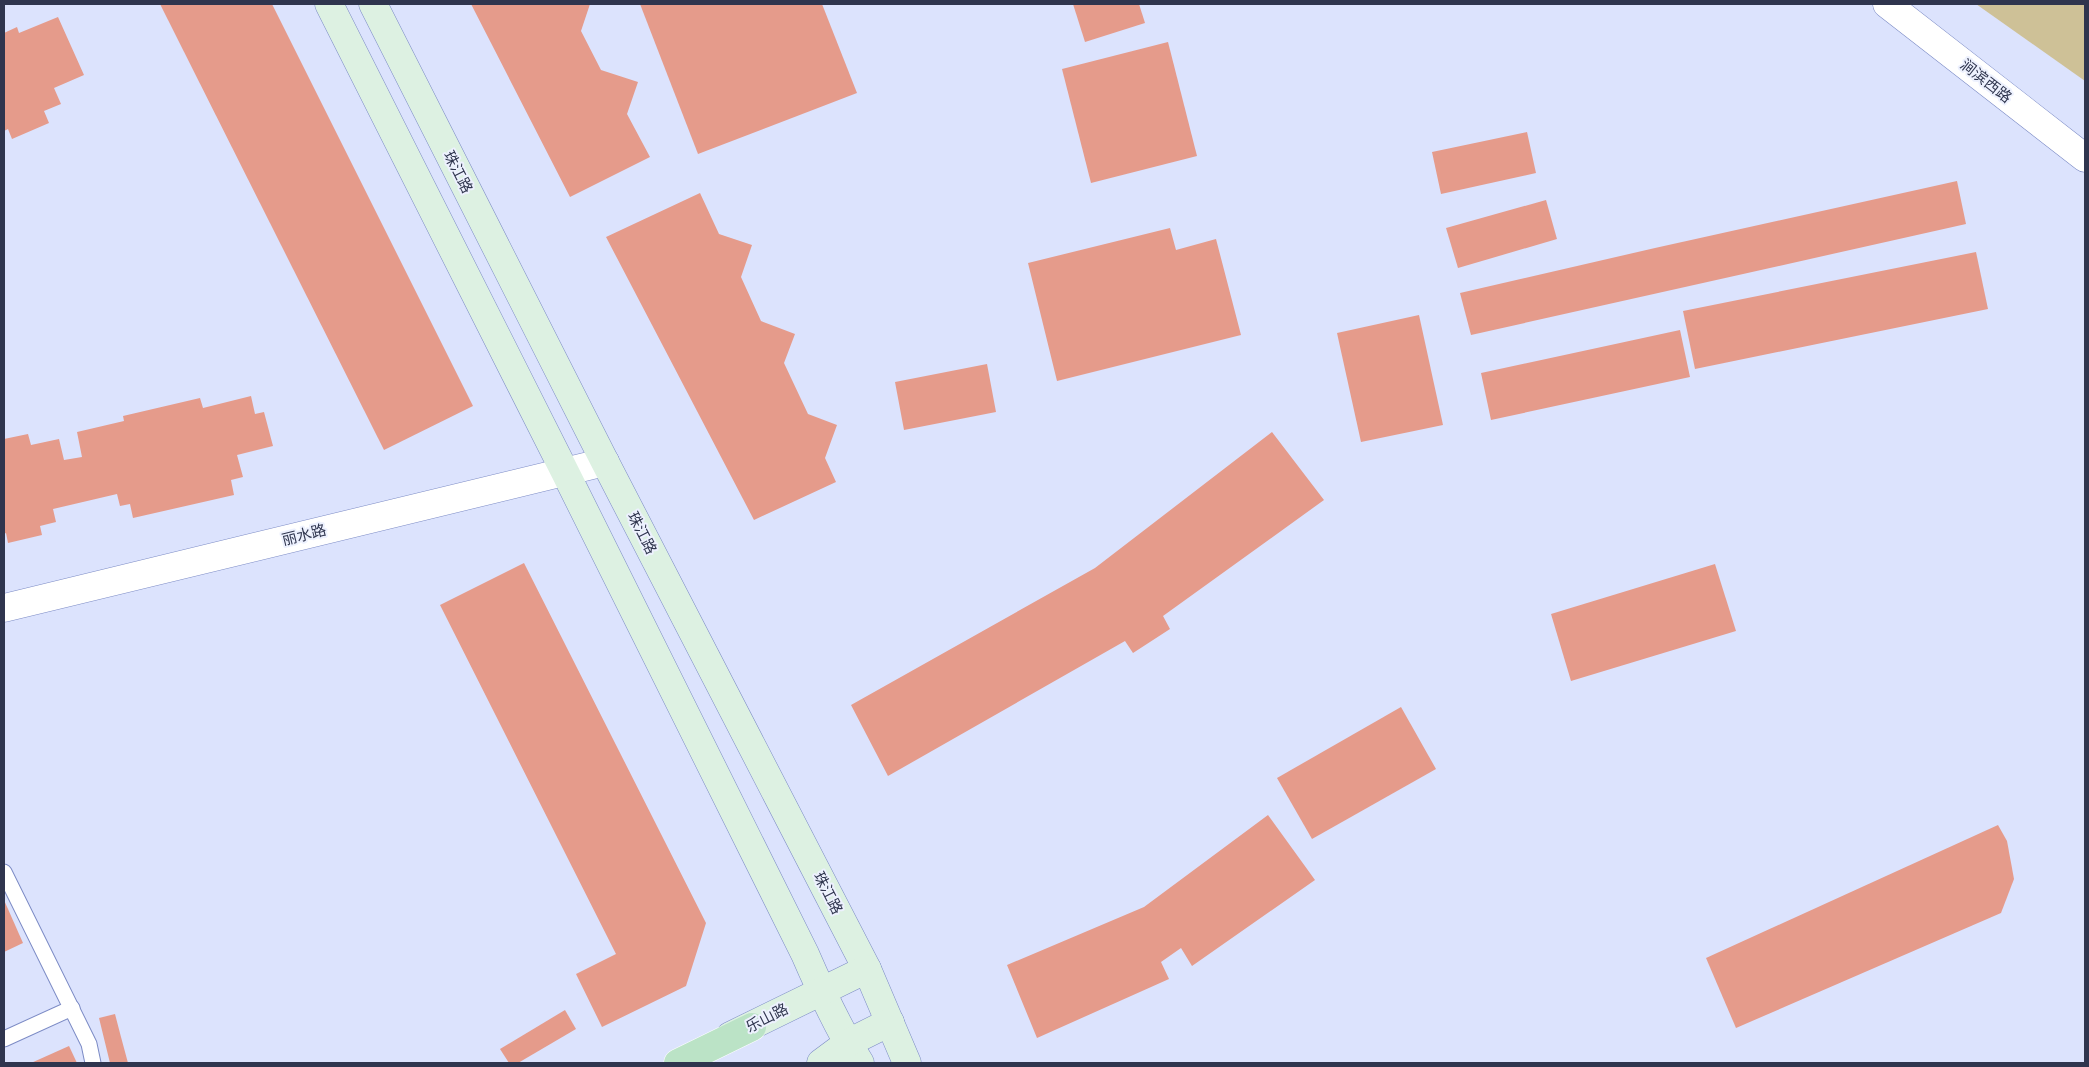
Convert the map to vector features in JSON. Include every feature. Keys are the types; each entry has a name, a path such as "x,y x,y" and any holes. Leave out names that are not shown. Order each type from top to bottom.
{"main road":[{"path":"329,4 565,472 805,954 821,991 854,1053"},
{"name":"珠江路","path":"373,4 605,462 867,969 907,1063"},
{"name":"乐山路","path":"666,1063 752,1027 867,969"},
{"path":"821,1063 854,1053 890,1022"},
{"path":"678,1063 752,1027"}],"street":[{"name":"涧滨西路","path":"1886,4 2085,158"},
{"name":"丽水路","path":"4,608 605,462"}],"lane":[{"path":"4,872 90,1044 93,1063"},
{"path":"4,1039 72,1008"}],"shaded area":[{"path":"1976,4 2085,4 2085,81"}],"building":[{"path":"160,4 272,4 473,406 384,450"},
{"path":"471,4 590,4 581,31 601,70 638,82 627,114 650,157 570,197"},
{"path":"640,4 822,4 857,93 698,154"},
{"path":"1073,4 1139,4 1145,23 1085,42"},
{"path":"58,17 84,75 54,88 61,104 44,111 49,123 12,139 8,129 4,131 4,33 17,27 19,33"},
{"path":"1168,42 1197,156 1091,183 1062,69"},
{"path":"1527,132 1536,173 1441,194 1432,152"},
{"path":"1957,181 1966,224 1471,335 1460,293"},
{"path":"700,193 719,234 752,245 741,277 761,321 795,334 784,363 808,414 837,425 825,458 836,482 754,520 606,237"},
{"path":"1546,200 1557,239 1458,268 1446,228"},
{"path":"1170,228 1176,250 1216,239 1241,335 1057,381 1028,263"},
{"path":"1976,252 1988,309 1695,369 1683,311"},
{"path":"1419,315 1443,425 1361,442 1337,333"},
{"path":"1680,330 1690,377 1491,420 1481,373"},
{"path":"987,364 996,412 904,430 895,382"},
{"path":"251,396 255,414 264,412 273,446 237,455 243,477 231,480 234,495 133,518 130,504 120,506 117,494 53,509 56,522 40,526 42,535 8,543 6,533 4,534 4,439 28,434 31,445 59,439 64,460 82,457 77,432 124,421 123,416 200,398 203,408"},
{"path":"1272,432 1324,500 1163,616 1170,629 1133,653 1125,641 888,776 851,705 1095,568"},
{"path":"524,563 706,923 686,986 602,1027 576,974 616,954 440,605"},
{"path":"1715,564 1736,631 1571,681 1551,614"},
{"path":"1401,707 1436,769 1312,839 1277,778"},
{"path":"1268,815 1315,880 1192,966 1181,948 1161,962 1169,979 1037,1038 1007,965 1144,907"},
{"path":"1998,825 2007,841 2014,879 2001,913 1736,1028 1706,958"},
{"path":"4,900 23,943 4,952"},
{"path":"565,1010 576,1029 518,1063 509,1063 500,1049"},
{"path":"115,1014 128,1063 110,1063 99,1018"},
{"path":"69,1046 77,1063 31,1063"}]}
